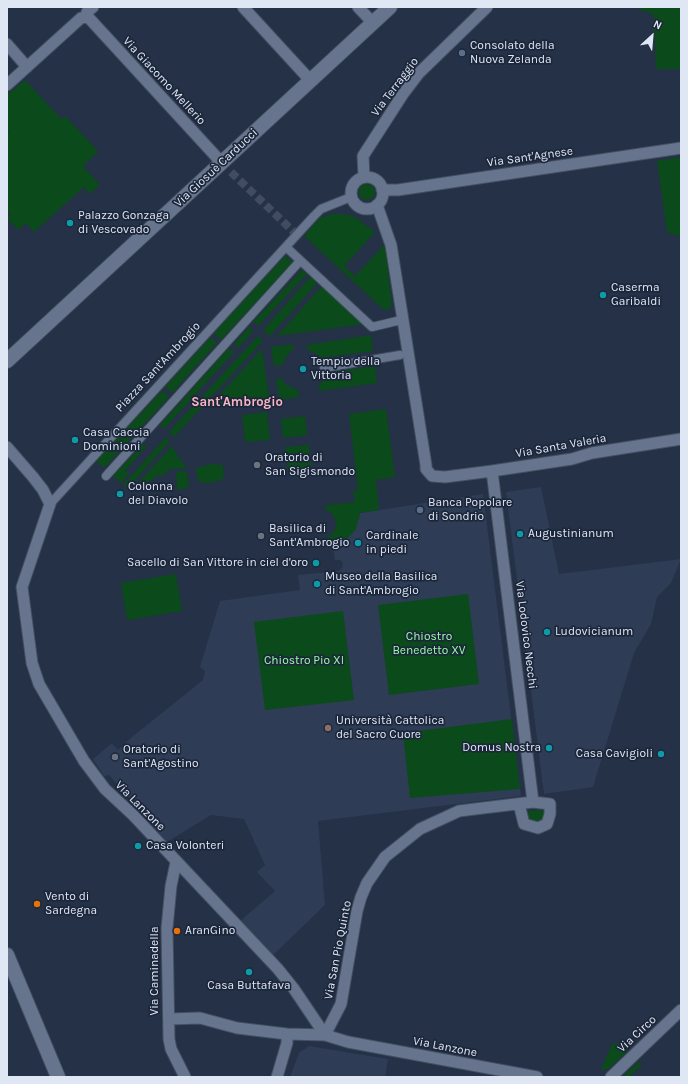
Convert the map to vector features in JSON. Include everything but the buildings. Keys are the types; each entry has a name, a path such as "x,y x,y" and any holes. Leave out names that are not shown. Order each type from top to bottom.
{"street":[{"path":"7,84 81,18 88,17 87,12 93,7"},
{"path":"243,7 310,80"},
{"path":"358,7 373,23"},
{"name":"Via Giosuè Carducci","path":"7,361 390,7"},
{"name":"Via Terraggio","path":"364,177 363,156 403,94 419,73 487,7"},
{"name":"Via Giacomo Mellerio","path":"88,17 222,162"},
{"path":"7,44 27,67"},
{"name":"Via Sant'Agnese","path":"382,190 398,190 681,148"},
{"path":"364,177 374,178 378,181 382,190 381,200 377,205 369,208 360,207 351,197 352,186 355,182 364,177"},
{"name":"Piazza Sant'Ambrogio","path":"23,585 50,504 321,209 351,197"},
{"name":"Via Santa Valeria","path":"377,205 392,245 413,392 426,469 432,476 445,477 492,471 572,459 592,453 681,439"},
{"path":"286,247 372,327 397,321"},
{"path":"106,476 300,261"},
{"path":"324,368 400,355"},
{"path":"7,447 33,477 50,504"},
{"name":"Via Lodovico Necchi","path":"492,471 533,802"},
{"name":"Via Lanzone","path":"23,585 32,664 39,684 84,761 105,789 133,815 278,969 294,989 325,1034"},
{"path":"533,802 550,804 550,814 546,824 538,828 524,824 519,804 533,802"},
{"name":"Via San Pio Quinto","path":"325,1034 342,1004 357,911 361,897 367,883 386,857 420,828 444,816 459,811 519,804"},
{"name":"Via Caminadella","path":"176,862 171,886 167,928 169,1039 171,1049 185,1077"},
{"path":"7,955 58,1077"},
{"name":"Via Circo","path":"611,1077 681,1010"},
{"name":"Via Lanzone","path":"169,1019 200,1018 237,1028 287,1034 325,1034 348,1042 537,1077"},
{"path":"277,1077 287,1043 287,1034"}],"shaded area":[{"path":"541,487 559,574 681,559 671,583 657,597 651,624 634,653 593,787 544,794 506,492"},
{"name":"Università Cattolica del Sacro Cuore","path":"483,494 521,796 318,821 325,905 271,957 239,922 275,891 257,872 265,865 244,819 211,815 167,842 109,775 104,776 93,759 112,743 118,750 203,680 205,671 200,667 220,601 300,590 298,575 338,571 342,568 343,563 340,560 335,560 333,547 326,548 325,543 342,541 359,519 360,513"},
{"path":"309,1046 388,1059 385,1077 290,1077 299,1053"}],"green space":[{"path":"678,7 681,9 681,69 656,69 654,15 636,8"},
{"path":"25,80 61,119 65,116 98,151 83,166 100,185 90,194 84,187 34,232 26,223 18,230 7,218 11,214 7,209 7,135 10,132 7,129 7,95"},
{"path":"681,157 681,237 667,232 657,161"},
{"path":"367,184 374,189 375,192 370,199 367,200 360,195 359,192 364,185"},
{"path":"332,214 344,214 355,217 375,232 344,266 355,276 385,244 392,306 389,309 384,310 304,236 320,218"},
{"path":"285,256 293,262 221,340 214,333"},
{"path":"303,269 308,273 258,326 253,322"},
{"path":"311,276 318,282 270,336 263,330"},
{"path":"322,286 364,324 277,336"},
{"path":"249,327 253,331 238,348 234,344"},
{"path":"371,335 373,351 321,358 307,349 307,345"},
{"path":"258,336 263,341 174,437 169,432"},
{"path":"211,337 217,343 172,393 165,387"},
{"path":"293,344 293,350 288,354 282,365 274,366 271,347"},
{"path":"229,348 234,352 164,429 160,425"},
{"path":"261,350 270,402 207,408"},
{"path":"375,366 377,383 319,391 319,386 324,379 324,373"},
{"path":"282,378 285,384 298,390 299,397 279,400 276,379"},
{"path":"162,391 169,397 104,468 96,461"},
{"path":"386,409 395,477 376,480 379,510 360,513 356,529 347,539 325,543 326,538 333,533 337,524 332,513 324,509 327,505 355,502 353,491 358,490 349,414"},
{"path":"267,412 270,440 245,442 242,415"},
{"path":"305,416 307,435 283,438 281,419"},
{"path":"166,437 170,441 128,488 123,485"},
{"path":"143,444 146,447 125,471 129,474 121,483 113,476"},
{"path":"309,445 311,470 288,472 285,447"},
{"path":"172,446 187,468 169,469 164,475 155,476 155,479 138,486 136,485"},
{"path":"216,463 217,465 223,465 224,477 220,481 205,483 198,481 196,468"},
{"path":"176,471 187,472 189,487 177,490"},
{"path":"176,574 182,611 127,620 121,583"},
{"name":"Chiostro Benedetto XV","path":"468,594 479,684 389,695 378,605"},
{"name":"Chiostro Pio XI","path":"343,611 354,700 265,710 254,622"},
{"path":"512,719 520,789 410,798 403,733"},
{"path":"542,810 546,813 544,821 538,823 526,819 529,811"},
{"path":"616,1043 626,1046 628,1051 608,1069 602,1070 612,1044"},
{"path":"639,1062 642,1065 629,1077 622,1077"}],"tunnel":[{"path":"231,172 297,235"}],"place":[{"name":"Consolato della Nuova Zelanda","path":"462,53"},
{"name":"Palazzo Gonzaga di Vescovado","path":"70,223"},
{"name":"Caserma Garibaldi","path":"603,295"},
{"name":"Tempio della Vittoria","path":"303,369"},
{"name":"Casa Caccia Dominioni","path":"75,440"},
{"name":"Oratorio di San Sigismondo","path":"257,465"},
{"name":"Colonna del Diavolo","path":"120,494"},
{"name":"Banca Popolare di Sondrio","path":"420,510"},
{"name":"Augustinianum","path":"520,534"},
{"name":"Basilica di Sant'Ambrogio","path":"261,536"},
{"name":"Cardinale in piedi","path":"358,543"},
{"name":"Sacello di San Vittore in ciel d'oro","path":"316,563"},
{"name":"Museo della Basilica di Sant'Ambrogio","path":"317,584"},
{"name":"Ludovicianum","path":"547,632"},
{"name":"Università Cattolica del Sacro Cuore","path":"328,728"},
{"name":"Domus Nostra","path":"549,748"},
{"name":"Casa Cavigioli","path":"661,754"},
{"name":"Oratorio di Sant'Agostino","path":"115,757"},
{"name":"Casa Volonteri","path":"138,846"},
{"name":"Vento di Sardegna","path":"37,904"},
{"name":"AranGino","path":"177,931"},
{"name":"Casa Buttafava","path":"249,972"}],"district":[{"name":"Sant'Ambrogio","path":"237,402"}]}
